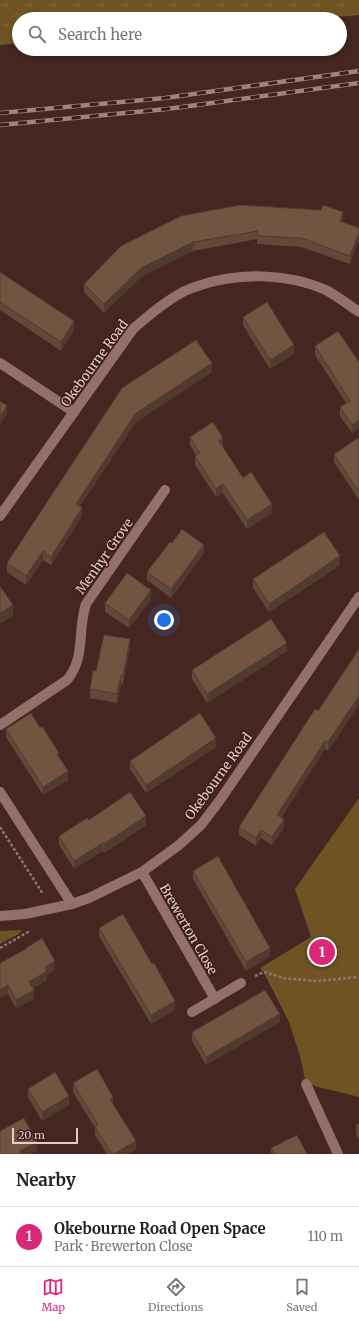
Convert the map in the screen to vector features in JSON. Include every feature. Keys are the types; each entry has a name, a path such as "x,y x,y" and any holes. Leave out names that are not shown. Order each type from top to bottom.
{"street":[{"name":"Okebourne Road","path":"0,516 133,329 156,309 182,292 211,282 245,276 298,281 326,291 359,312"},
{"path":"0,363 74,412"},
{"name":"Menhyr Grove","path":"0,725 67,680 74,671 79,654 82,615 86,604 165,490"},
{"name":"Okebourne Road","path":"0,916 26,914 53,909 89,898 142,872 179,845 201,825 220,800 359,597"},
{"path":"0,792 72,904"},
{"name":"Brewerton Close","path":"142,872 215,999"},
{"path":"192,1012 241,983"},
{"path":"306,1084 338,1154"}],"path":[{"path":"0,827 53,909"},
{"path":"0,948 28,932 26,914"},
{"path":"241,983 264,972 284,978 316,981 359,977"}],"green space":[{"path":"0,0 359,0 359,15 347,16 347,12 12,12 12,44 0,45"},
{"path":"359,798 359,1097 306,1084 300,1056 289,1022 260,968 311,937 295,889"},
{"path":"22,930 20,933 0,944 0,931"}],"building":[{"path":"240,205 321,210 323,205 343,212 340,221 359,228 359,232 350,256 301,238 257,236 258,231 193,242 141,268 104,304 84,284 121,246 181,216"},
{"path":"0,272 74,321 61,342 0,302"},
{"path":"267,302 294,345 270,360 243,317"},
{"path":"338,331 359,362 359,420 352,425 340,407 350,401 315,346"},
{"path":"196,340 212,363 136,413 76,504 82,508 51,557 43,551 26,576 7,563 122,388"},
{"path":"0,401 7,406 0,416"},
{"path":"213,422 223,438 219,441 243,478 251,472 272,504 247,520 223,484 216,489 195,456 200,453 190,437"},
{"path":"358,438 359,440 359,492 334,454"},
{"path":"182,529 204,545 171,589 147,572"},
{"path":"324,532 340,556 269,604 253,579"},
{"path":"127,573 151,590 129,620 105,603"},
{"path":"0,586 13,605 0,613"},
{"path":"271,619 287,643 207,694 192,670"},
{"path":"104,635 130,639 123,676 121,675 117,694 90,689 93,670 96,671"},
{"path":"359,649 359,696 328,742 325,741 277,815 284,819 272,837 261,830 256,838 239,827 315,709 318,711"},
{"path":"31,713 40,728 42,726 59,753 57,754 68,771 43,787 6,729"},
{"path":"200,713 216,738 146,785 130,761"},
{"path":"130,792 146,816 104,844 103,843 74,861 59,836 87,818 89,820"},
{"path":"218,856 270,948 246,962 193,871"},
{"path":"123,914 152,964 154,963 175,1001 151,1015 99,928"},
{"path":"42,938 55,961 45,967 47,971 29,982 34,990 16,1000 8,985 0,990 0,963 26,949"},
{"path":"265,990 280,1014 206,1057 192,1032"},
{"path":"97,1069 113,1097 110,1099 136,1141 114,1154 112,1154 95,1127 98,1125 73,1083"},
{"path":"55,1072 69,1096 42,1112 28,1089"},
{"path":"24,1118 37,1142 20,1151 21,1154 0,1154 0,1131"},
{"path":"359,1124 359,1131 356,1125"},
{"path":"297,1135 307,1154 275,1154 271,1148"}],"railway":[{"path":"0,113 165,98 359,71"},
{"path":"0,125 167,109 359,83"}],"place":[{"name":"Okebourne Road Open Space","path":"322,952"}]}
